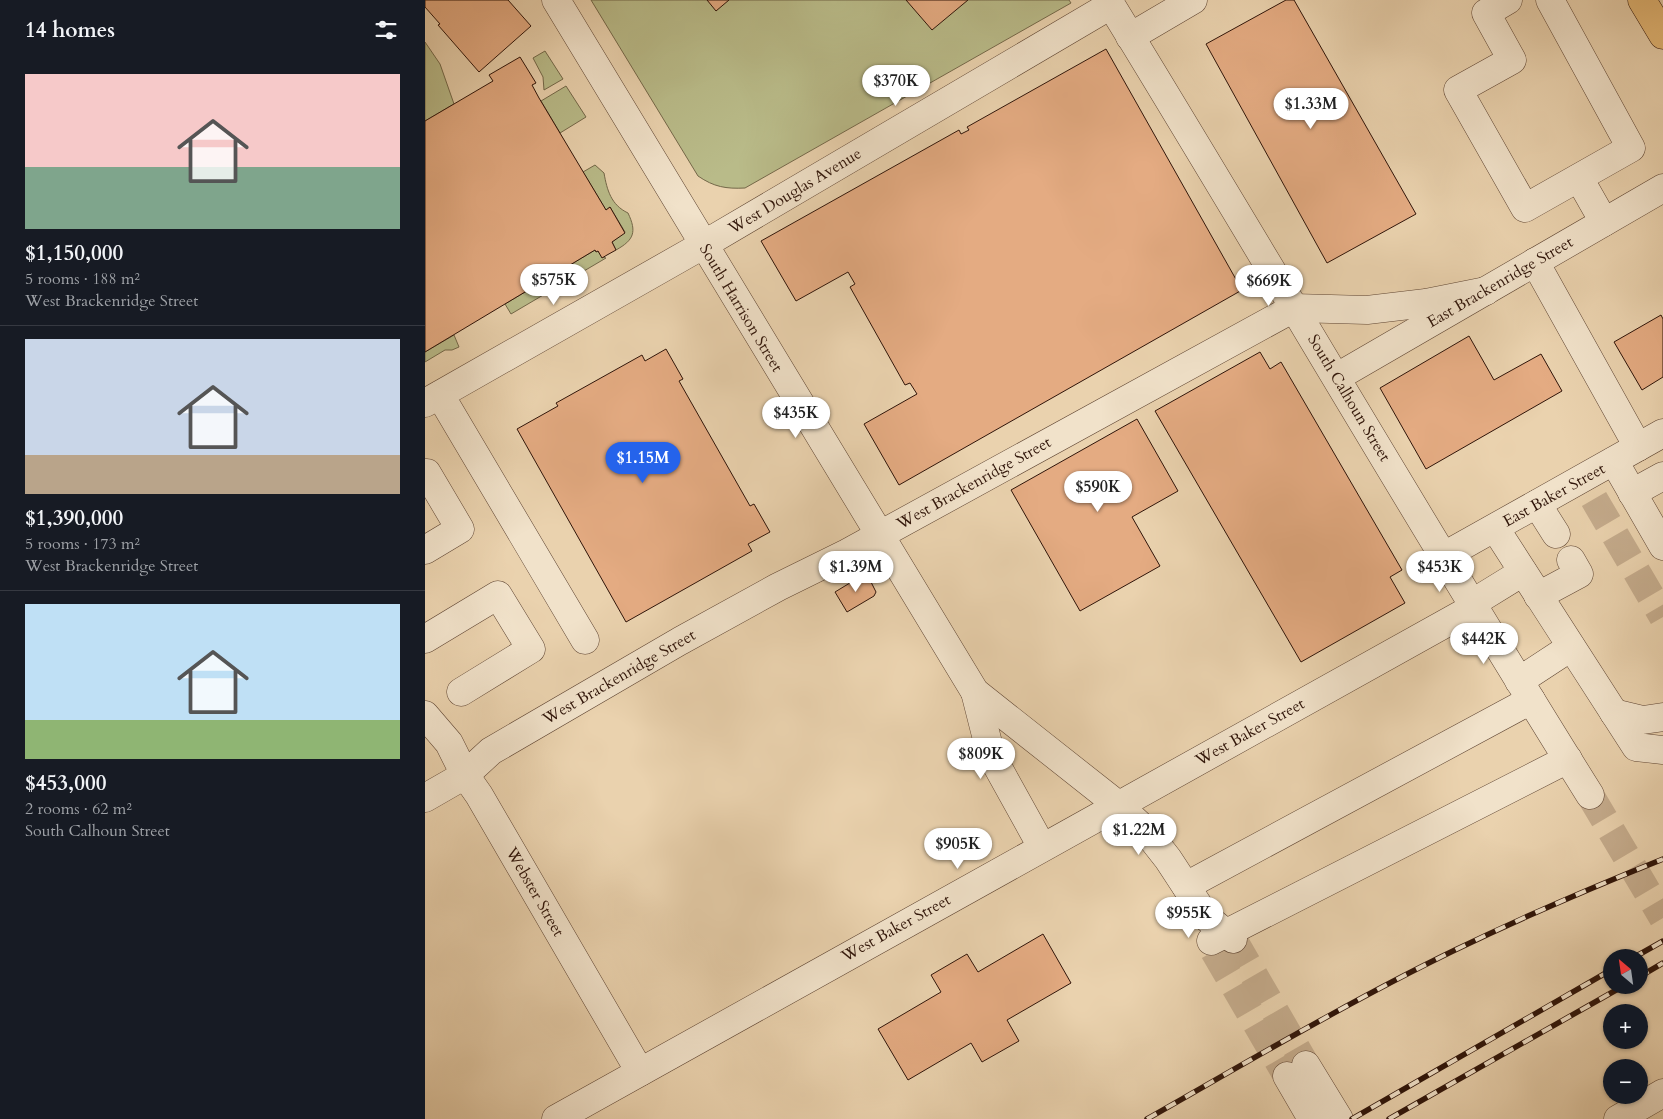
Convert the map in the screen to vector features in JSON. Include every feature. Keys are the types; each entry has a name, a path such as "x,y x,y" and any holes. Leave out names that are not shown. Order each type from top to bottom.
{"highway":[{"path":"1642,0 1663,35"}],"street":[{"name":"South Harrison Street","path":"556,0 975,692 991,754 1042,847"},
{"path":"1130,37 1193,0"},
{"path":"1508,0 1486,13 1512,60 1458,90 1525,208 1631,148 1550,0"},
{"name":"West Douglas Avenue","path":"433,399 703,245 1109,3"},
{"name":"South Calhoun Street","path":"1109,3 1337,377 1472,606 1590,795"},
{"path":"1579,178 1604,222"},
{"name":"East Brackenridge Street","path":"1337,377 1663,188"},
{"path":"1535,262 1638,447"},
{"path":"1294,308 1367,310 1426,303 1486,290"},
{"name":"West Brackenridge Street","path":"425,798 465,774 491,751 680,641 778,587 838,558 1294,308"},
{"path":"433,399 585,640"},
{"name":"East Baker Street","path":"1444,556 1537,504 1589,488 1614,461 1663,433"},
{"path":"1614,461 1663,546"},
{"path":"425,474 427,473 460,529 425,550"},
{"path":"1632,493 1663,476"},
{"path":"1537,504 1555,534"},
{"path":"1495,528 1636,747 1663,750"},
{"path":"1538,596 1579,574 1571,560"},
{"name":"West Baker Street","path":"556,1119 1472,606 1523,572"},
{"path":"425,639 498,595 531,649 461,692"},
{"path":"1186,886 1525,691 1571,647"},
{"name":"South Harrison Street","path":"975,692 1118,805 1146,831 1168,859 1218,936 1567,759"},
{"path":"1614,713 1643,720 1663,716"},
{"name":"Webster Street","path":"425,716 449,743 465,774 640,1072"},
{"path":"1313,1119 1297,1070 1339,1119"},
{"path":"1618,1119 1663,1093"}],"green space":[{"path":"591,0 1069,0 1071,3 745,188 726,188 715,185 698,176"},
{"path":"425,42 440,64 454,104 425,121"},
{"path":"545,51 563,79 544,90 543,77 533,58"},
{"path":"566,86 586,117 560,133 541,101"},
{"path":"595,165 604,173 611,196 617,206 628,213 631,220 633,230 630,239 616,250 612,242 625,232 610,207 606,210 583,172"},
{"path":"595,250 602,257 606,258 511,314 505,304"},
{"path":"454,335 459,347 445,350 425,362 425,352"}],"building":[{"path":"425,0 508,0 531,26 479,72 438,25 440,24 425,7"},
{"path":"707,0 729,0 716,11"},
{"path":"906,0 968,0 932,30"},
{"path":"1286,0 1294,0 1416,214 1327,263 1206,44"},
{"path":"1106,49 1242,290 899,485 864,424 917,394 910,383 905,385 850,287 855,284 848,272 796,301 761,241 959,130 961,134 969,130 967,127"},
{"path":"520,57 536,83 532,85 539,98 606,210 610,207 625,233 612,242 616,250 602,258 598,251 596,252 595,250 425,352 425,121 493,81 489,75"},
{"path":"1661,315 1663,319 1663,377 1642,390 1614,342"},
{"path":"1469,336 1494,380 1541,354 1562,391 1426,469 1380,388"},
{"path":"666,349 683,379 679,381 750,506 754,504 770,532 748,544 752,551 626,622 517,429 558,406 556,403 642,355 645,361"},
{"path":"1260,352 1270,369 1281,362 1402,570 1390,577 1405,603 1301,662 1155,411"},
{"path":"1137,419 1178,491 1132,517 1160,566 1080,611 1011,490"},
{"path":"863,575 868,576 876,592 874,596 847,612 835,592"},
{"path":"1043,934 1071,983 1007,1020 1019,1041 982,1062 971,1043 908,1080 878,1029 941,992 931,975 967,954 978,972"}],"tunnel":[{"path":"1594,499 1663,617"},
{"path":"1590,795 1663,918"},
{"path":"1233,939 1306,1065"},
{"path":"1214,951 1287,1076"}],"railway":[{"path":"1147,1119 1300,1032 1416,970 1532,914 1663,859"},
{"path":"1648,950 1663,941"},
{"path":"1648,972 1663,963"},
{"path":"1352,1119 1603,975"},
{"path":"1389,1119 1609,994"}]}
